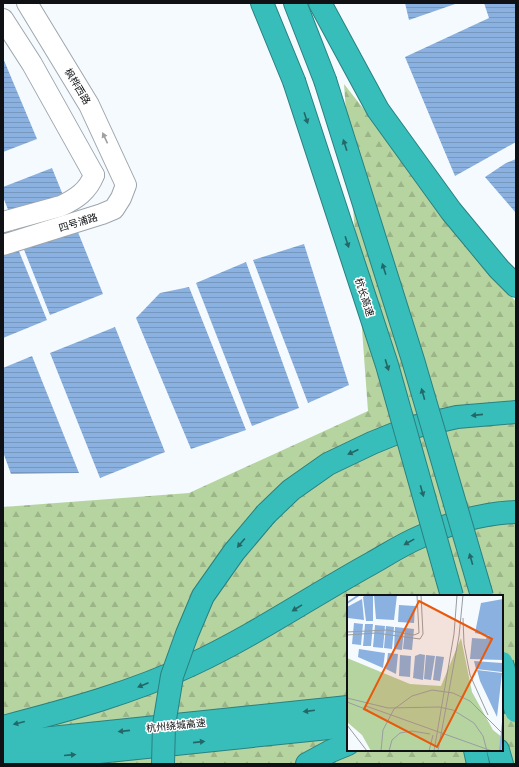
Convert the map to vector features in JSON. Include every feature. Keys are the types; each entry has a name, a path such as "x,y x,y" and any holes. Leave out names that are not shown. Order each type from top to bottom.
{"highway":[{"name":"杭长高速","path":"262,3 294,81 387,366 452,595"},
{"path":"296,3 324,80 413,360 482,595"},
{"path":"320,3 378,110 451,211 499,269 516,286"},
{"path":"163,764 164,725 172,676 203,596 234,552 266,514 290,490 328,464 403,430 457,418 516,412"},
{"path":"3,727 73,709 133,690 200,661 281,617 347,577 419,537 458,522 503,512 516,512"},
{"path":"443,566 445,595"},
{"path":"503,666 516,711"},
{"path":"503,687 516,685"},
{"path":"503,707 516,705"},
{"name":"杭州绕城高速","path":"3,743 347,706"},
{"name":"杭州绕城高速","path":"3,762 347,726"},
{"path":"307,764 331,750 347,744"},
{"path":"475,751 478,764"},
{"path":"498,751 502,764"}],"main road":[{"name":"枫桦西路","path":"27,3 89,105 122,174"},
{"path":"3,19 32,64 94,175 122,174"},
{"name":"四号浦路","path":"3,245 114,210 126,185 122,174"},
{"name":"四号浦路","path":"3,222 61,206 70,202 81,195 91,182 94,175"}],"green space":[{"path":"344,84 516,302 516,764 3,764 3,507 189,493 368,411"}],"water":[{"path":"405,3 458,3 409,20"},
{"path":"484,3 516,3 516,142 455,176 405,57 489,18"},
{"path":"3,58 37,139 3,152"},
{"path":"516,159 516,213 485,177 506,163"},
{"path":"52,168 103,294 50,315 3,197 3,187"},
{"path":"3,212 47,320 3,338"},
{"path":"304,244 349,385 308,403 253,260"},
{"path":"246,262 299,408 252,426 196,283"},
{"path":"189,287 246,430 191,449 136,318 160,293"},
{"path":"115,327 165,452 100,478 50,353"},
{"path":"32,356 79,473 11,474 3,452 3,368"}]}
